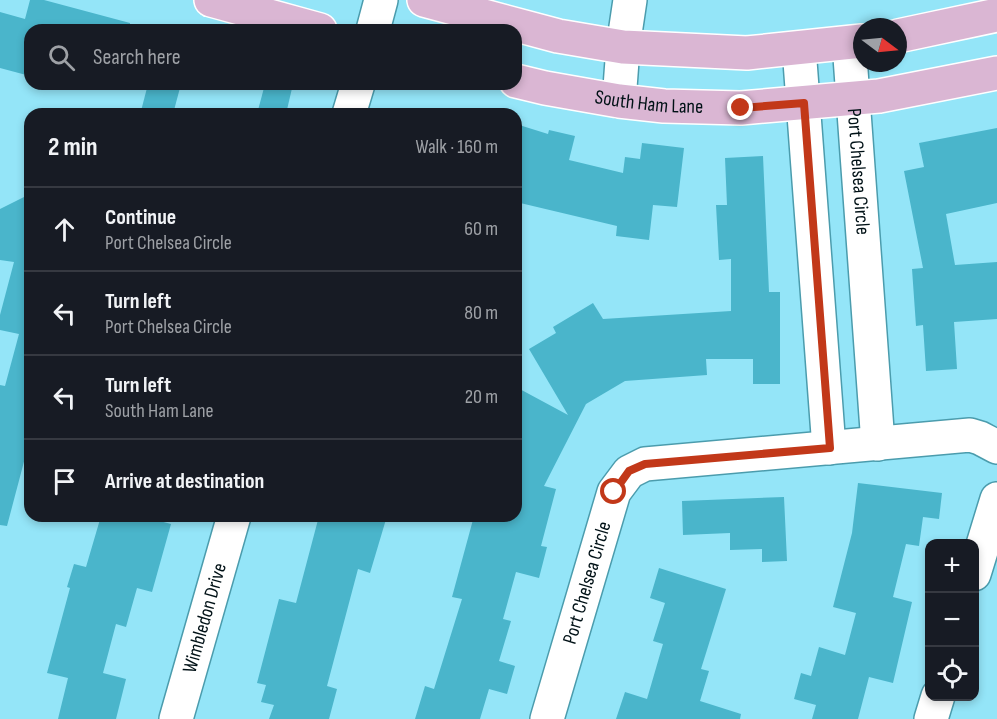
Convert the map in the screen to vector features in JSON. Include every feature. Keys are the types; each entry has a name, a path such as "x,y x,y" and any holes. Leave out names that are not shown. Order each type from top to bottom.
{"main road":[{"path":"211,0 298,24"},
{"path":"424,0 513,24"},
{"path":"907,34 997,15"},
{"path":"522,26 558,36 623,47 747,53 853,42"},
{"name":"South Ham Lane","path":"522,82 619,101 664,106 741,108 879,96 997,73"}],"street":[{"path":"375,24 381,0"},
{"path":"619,101 623,47 630,0"},
{"path":"800,48 830,448"},
{"name":"Port Chelsea Circle","path":"854,72 853,98 878,444"},
{"path":"351,108 356,90"},
{"name":"Port Chelsea Circle","path":"547,719 614,492 629,471 645,464 970,435 997,447"},
{"path":"979,560 997,499"},
{"name":"Wimbledon Drive","path":"176,719 232,522"},
{"path":"931,719 936,701"}],"building":[{"path":"30,0 44,0 130,24 24,24 24,74 0,68 0,12 25,19"},
{"path":"146,90 179,90 175,108 142,108"},
{"path":"263,90 292,90 287,108 259,108"},
{"path":"522,126 548,134 549,130 575,136 569,160 623,173 625,157 640,159 642,143 684,148 677,207 653,205 649,240 616,236 617,226 522,203"},
{"path":"997,128 997,203 946,214 955,265 997,262 997,319 954,322 957,369 926,371 923,325 916,326 912,269 923,268 904,171 924,167 919,143"},
{"path":"763,156 769,292 780,292 780,384 753,384 753,359 706,359 707,375 625,381 586,404 544,486 556,489 541,546 547,547 539,578 516,572 503,619 511,621 499,661 515,666 507,694 489,689 480,719 415,719 425,686 434,689 462,599 452,597 472,522 522,522 522,390 568,415 529,349 556,333 553,327 593,303 603,319 731,311 731,259 719,260 716,205 727,205 725,158"},
{"path":"24,197 24,462 7,526 0,525 0,385 5,386 19,334 0,330 0,315 14,262 0,260 0,209"},
{"path":"858,483 942,493 939,519 923,517 919,546 906,544 893,597 912,602 893,683 869,677 858,719 812,719 816,705 794,699 801,673 811,676 819,647 845,655 856,613 833,607 852,533"},
{"path":"784,497 787,561 762,562 762,549 730,550 730,533 683,535 682,501"},
{"path":"99,522 171,524 152,592 137,588 126,627 116,624 103,673 126,679 116,719 58,719 68,678 47,673 70,588 67,587 74,564 86,567"},
{"path":"317,522 385,522 370,573 358,569 327,686 337,689 329,719 269,719 274,705 261,702 266,685 257,683 279,599 296,603"},
{"path":"659,568 726,589 701,669 709,671 700,701 741,714 740,719 616,719 625,692 647,699 663,644 653,641 665,603 650,598"}],"route":[{"path":"614,492 629,471 645,464 830,448 804,103 741,108"}]}
